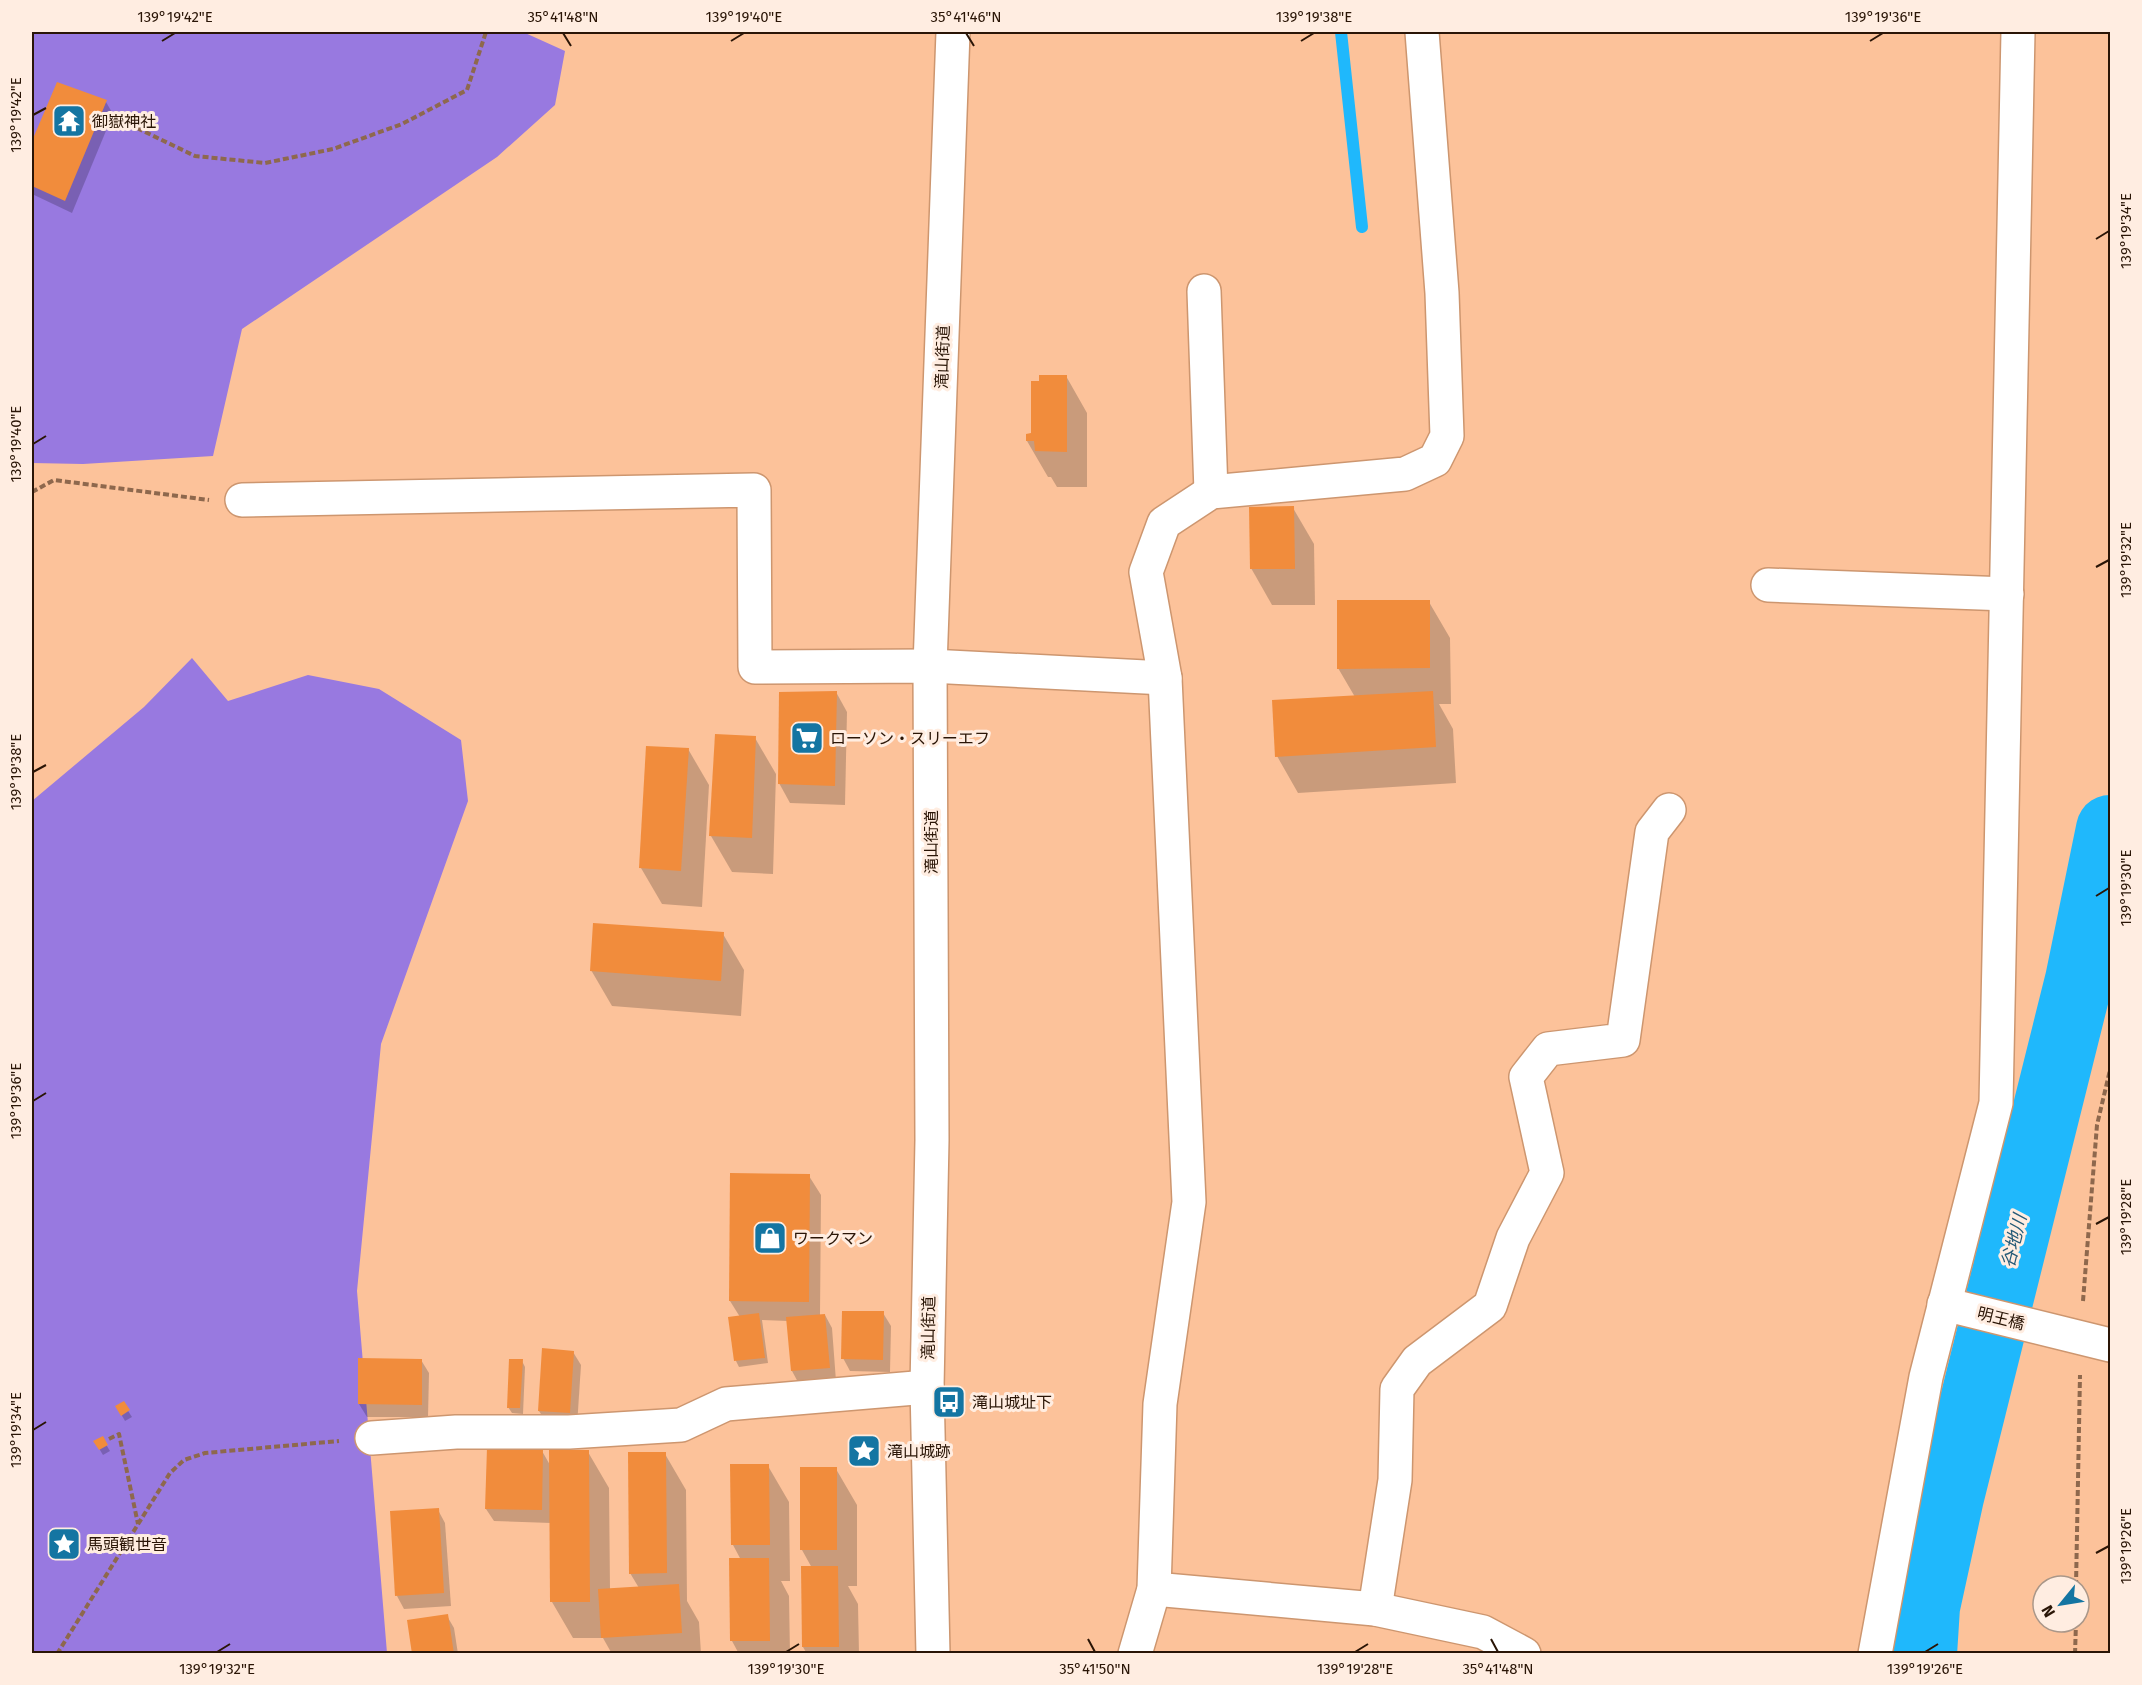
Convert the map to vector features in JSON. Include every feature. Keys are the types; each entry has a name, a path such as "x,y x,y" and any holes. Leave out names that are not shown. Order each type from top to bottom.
{"main road":[{"name":"滝山街道","path":"933,1653 927,1387 933,1140 930,666 953,32"},
{"path":"1135,1653 1154,1589 1160,1404 1189,1202 1165,678 1146,572 1164,523 1211,492 1405,474 1435,460 1447,436 1442,293 1422,32"},
{"path":"1875,1653 1922,1399 1954,1306 1996,1103 2018,32"},
{"path":"1204,291 1211,492"},
{"path":"242,500 754,490 755,667 930,666 1165,678"},
{"path":"1768,585 2007,594"},
{"path":"1375,1608 1395,1480 1397,1389 1417,1361 1490,1306 1513,1238 1547,1173 1526,1077 1548,1048 1623,1040 1652,832 1669,810"},
{"name":"明王橋","path":"1954,1306 2110,1345"},
{"path":"372,1438 456,1432 569,1432 681,1425 726,1404 927,1387"},
{"path":"1154,1589 1375,1608 1483,1632 1524,1653"}],"path":[{"path":"137,128 195,156 265,163 333,149 402,124 467,90 486,32"},
{"path":"32,492 54,480 212,500 242,500"},
{"path":"109,1439 119,1434 138,1525"},
{"path":"57,1653 170,1473 184,1460 205,1454 372,1438"},
{"path":"2075,1653 2076,1634"}],"shaded area":[{"path":"32,32 523,32 565,51 555,105 497,157 242,329 213,456 83,464 32,463"},
{"path":"192,658 228,701 308,675 379,689 461,740 468,801 381,1044 357,1291 387,1653 32,1654 32,801 144,707"}],"building":[{"name":"御嶽神社","path":"57,82 107,100 65,201 32,186 32,141"},
{"path":"1039,375 1067,375 1067,452 1035,451 1034,441 1026,441 1026,434 1031,433 1031,381 1039,381"},
{"path":"1294,506 1295,569 1250,569 1249,507"},
{"path":"1337,600 1430,600 1430,668 1337,669"},
{"name":"ローソン・スリーエフ","path":"837,691 835,786 778,784 779,692"},
{"path":"1433,691 1436,747 1275,757 1272,700"},
{"path":"715,734 756,736 752,838 709,836"},
{"path":"646,746 689,748 681,871 639,868"},
{"path":"593,923 724,932 721,981 590,971"},
{"name":"ワークマン","path":"730,1173 810,1174 809,1302 729,1301"},
{"path":"842,1311 884,1311 883,1360 841,1359"},
{"path":"759,1313 765,1358 734,1361 728,1317"},
{"path":"825,1314 830,1368 791,1371 786,1317"},
{"path":"542,1348 574,1351 570,1413 538,1411"},
{"path":"358,1358 422,1359 422,1405 358,1404"},
{"path":"509,1359 523,1359 520,1408 507,1408"},
{"path":"124,1401 130,1410 121,1416 115,1406"},
{"path":"103,1436 108,1445 99,1450 93,1441"},
{"path":"487,1448 543,1449 542,1510 485,1509"},
{"path":"549,1450 589,1450 590,1602 550,1602"},
{"path":"628,1452 666,1452 667,1573 629,1574"},
{"path":"730,1464 769,1464 770,1545 731,1545"},
{"path":"800,1467 837,1467 837,1550 800,1550"},
{"path":"439,1508 444,1593 395,1596 390,1511"},
{"path":"729,1558 769,1558 770,1641 730,1641"},
{"path":"801,1566 838,1566 839,1647 802,1647"},
{"path":"679,1584 682,1633 601,1638 598,1589"},
{"path":"448,1614 454,1654 412,1654 407,1620"}],"waterway":[{"path":"1341,32 1362,227"},
{"name":"谷地川","path":"1923,1654 1926,1607 1950,1497 2079,980 2110,829"}],"place":[{"name":"御嶽神社","path":"69,121"},
{"name":"ローソン・スリーエフ","path":"807,738"},
{"name":"ワークマン","path":"770,1238"},
{"name":"滝山城址下","path":"949,1402"},
{"name":"滝山城跡","path":"864,1451"},
{"name":"馬頭観世音","path":"64,1544"}]}
